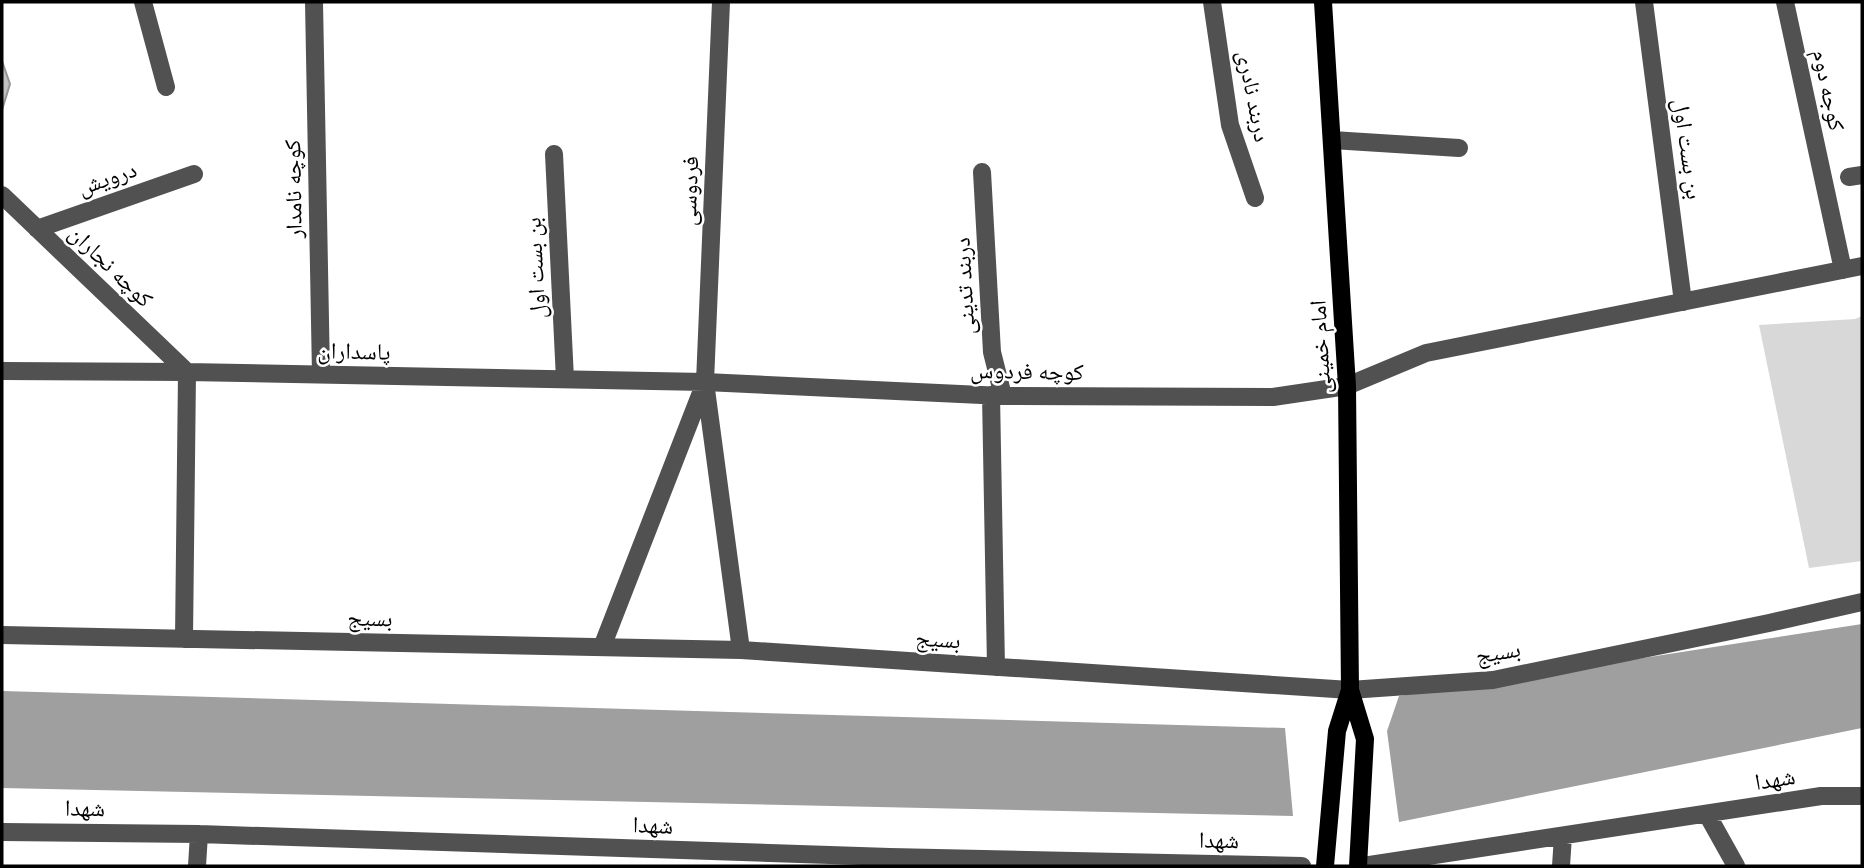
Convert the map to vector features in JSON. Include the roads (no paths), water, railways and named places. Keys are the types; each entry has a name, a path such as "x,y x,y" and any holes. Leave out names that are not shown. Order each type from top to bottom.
{"main road":[{"name":"امام خمینی","path":"1323,2 1348,386 1350,690"},
{"path":"1325,866 1337,731 1350,690"},
{"path":"1350,690 1365,739 1358,866"}],"street":[{"path":"143,2 166,87"},
{"name":"کوچه نامدار","path":"314,2 321,374"},
{"name":"فردوسی","path":"705,382 721,2"},
{"name":"دربند نادری","path":"1212,2 1230,125 1255,198"},
{"name":"بن بست اول","path":"1644,2 1684,302"},
{"name":"کوجه دوم","path":"1785,2 1843,270"},
{"path":"1332,140 1459,148"},
{"name":"بن بست اول","path":"554,154 565,379"},
{"name":"دربند تدینی","path":"982,172 997,396 996,667"},
{"name":"درویش","path":"37,229 194,174"},
{"name":"کوچه نجاران","path":"2,195 187,372"},
{"name":"کوچه فردوس","path":"705,382 997,396 1273,397 1348,386 1426,353 1862,265"},
{"name":"پاسداران","path":"2,371 705,382"},
{"path":"184,639 187,372"},
{"path":"602,647 705,382"},
{"path":"705,382 741,650"},
{"name":"بسیج","path":"2,635 741,650 1350,690 1493,680 1862,602"},
{"name":"شهدا","path":"1363,866 1821,796 1862,796"},
{"path":"1707,814 1736,866"},
{"name":"شهدا","path":"2,832 198,834 734,859 1302,866"},
{"path":"197,866 198,834"},
{"path":"1561,866 1563,836"}]}
